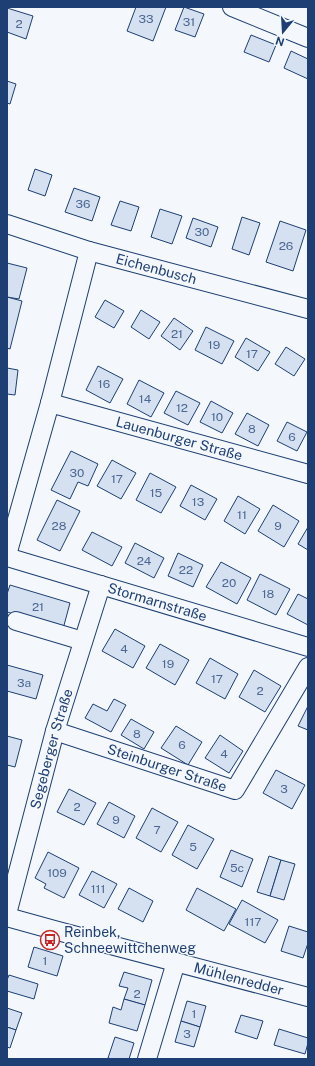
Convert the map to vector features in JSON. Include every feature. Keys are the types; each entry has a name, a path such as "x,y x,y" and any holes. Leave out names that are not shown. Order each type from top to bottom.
{"street":[{"path":"232,7 308,38"},
{"name":"Eichenbusch","path":"7,224 89,251 308,309"},
{"name":"Stormarnstraße","path":"89,251 50,403 7,556 308,647"},
{"name":"Lauenburger Straße","path":"50,403 308,474"},
{"name":"Segeberger Straße","path":"7,915 14,859 101,585"},
{"path":"16,621 83,641"},
{"name":"Steinburger Straße","path":"55,731 236,790 308,667"},
{"name":"Mühlenredder","path":"7,915 308,997"},
{"path":"147,1059 176,962"}],"building":[{"path":"136,7 166,7 153,41 127,31"},
{"path":"184,7 204,14 195,37 175,30"},
{"path":"7,8 33,16 26,39 7,32"},
{"path":"251,35 276,45 269,62 244,52"},
{"path":"291,51 308,59 308,79 284,68"},
{"path":"7,81 16,84 10,104 7,103"},
{"path":"35,169 52,175 45,196 28,190"},
{"path":"74,188 100,197 92,221 65,212"},
{"path":"120,201 139,207 131,231 111,225"},
{"path":"160,209 182,216 172,244 151,237"},
{"path":"242,217 260,223 249,255 232,249"},
{"path":"193,218 218,227 211,247 186,238"},
{"path":"280,221 306,230 293,271 266,262"},
{"path":"7,263 27,268 19,299 7,297"},
{"path":"7,297 22,301 10,349 7,348"},
{"path":"105,300 124,311 114,328 95,317"},
{"path":"141,310 160,322 149,339 131,327"},
{"path":"174,318 193,331 180,350 161,336"},
{"path":"206,327 234,341 222,364 195,350"},
{"path":"246,338 270,352 258,371 235,357"},
{"path":"286,347 305,359 294,376 275,364"},
{"path":"98,366 123,379 110,403 86,390"},
{"path":"7,368 18,370 15,395 7,394"},
{"path":"139,380 164,393 151,417 127,404"},
{"path":"176,391 200,403 188,425 164,413"},
{"path":"211,401 233,413 222,433 200,422"},
{"path":"247,413 269,425 258,446 235,434"},
{"path":"287,422 307,432 297,451 277,441"},
{"path":"71,451 98,464 88,486 78,482 70,499 51,490"},
{"path":"112,460 136,473 121,499 97,486"},
{"path":"150,473 176,487 161,513 136,500"},
{"path":"191,485 217,499 205,520 180,506"},
{"path":"238,496 260,509 245,534 224,521"},
{"path":"57,500 80,511 60,551 37,540"},
{"path":"273,505 299,521 284,547 258,531"},
{"path":"308,527 308,550 298,544"},
{"path":"92,532 122,547 112,566 82,550"},
{"path":"135,543 164,558 154,578 125,563"},
{"path":"178,553 203,565 193,587 168,576"},
{"path":"221,562 251,578 237,604 206,587"},
{"path":"260,574 290,589 276,615 247,600"},
{"path":"10,585 70,603 63,629 7,612 7,594"},
{"path":"298,594 308,599 308,625 287,614"},
{"path":"115,629 145,646 133,668 102,651"},
{"path":"160,644 189,660 175,685 146,668"},
{"path":"210,658 238,674 225,699 196,683"},
{"path":"7,665 43,675 36,699 7,691"},
{"path":"254,670 281,686 265,712 239,697"},
{"path":"114,699 126,705 111,732 85,718 93,704 107,711"},
{"path":"308,706 308,730 298,726"},
{"path":"131,719 154,732 144,749 121,735"},
{"path":"176,726 202,742 188,765 161,748"},
{"path":"220,735 243,751 229,773 205,758"},
{"path":"7,736 22,740 15,767 7,765"},
{"path":"276,770 305,785 292,809 263,793"},
{"path":"69,789 96,803 84,825 57,812"},
{"path":"109,802 135,816 124,838 97,824"},
{"path":"152,808 178,822 161,852 136,838"},
{"path":"188,825 214,839 197,869 172,855"},
{"path":"231,850 253,859 242,887 220,877"},
{"path":"48,852 79,868 64,898 44,888 46,884 35,878"},
{"path":"269,856 281,860 270,896 257,892"},
{"path":"281,860 295,864 284,900 270,896"},
{"path":"92,871 117,884 104,908 79,895"},
{"path":"129,888 153,901 143,922 118,909"},
{"path":"197,888 236,909 224,931 186,910"},
{"path":"242,900 278,920 265,943 229,924"},
{"path":"289,926 308,932 308,943 303,958 281,951"},
{"path":"34,947 63,956 57,976 28,967"},
{"path":"124,972 152,980 145,1005 124,999 128,988 119,986"},
{"path":"9,975 38,984 34,999 7,991 7,980"},
{"path":"124,999 145,1005 137,1031 109,1023 113,1007 121,1010"},
{"path":"187,1001 206,1006 200,1027 181,1021"},
{"path":"7,1008 22,1013 16,1030 7,1027"},
{"path":"241,1015 263,1021 257,1039 235,1032"},
{"path":"181,1021 200,1027 194,1047 175,1042"},
{"path":"7,1027 16,1030 10,1048 7,1047"},
{"path":"279,1029 308,1038 305,1054 274,1045"},
{"path":"115,1037 134,1043 129,1059 108,1058"}],"place":[{"name":"Reinbek, Schneewittchenweg","path":"50,940"}]}
